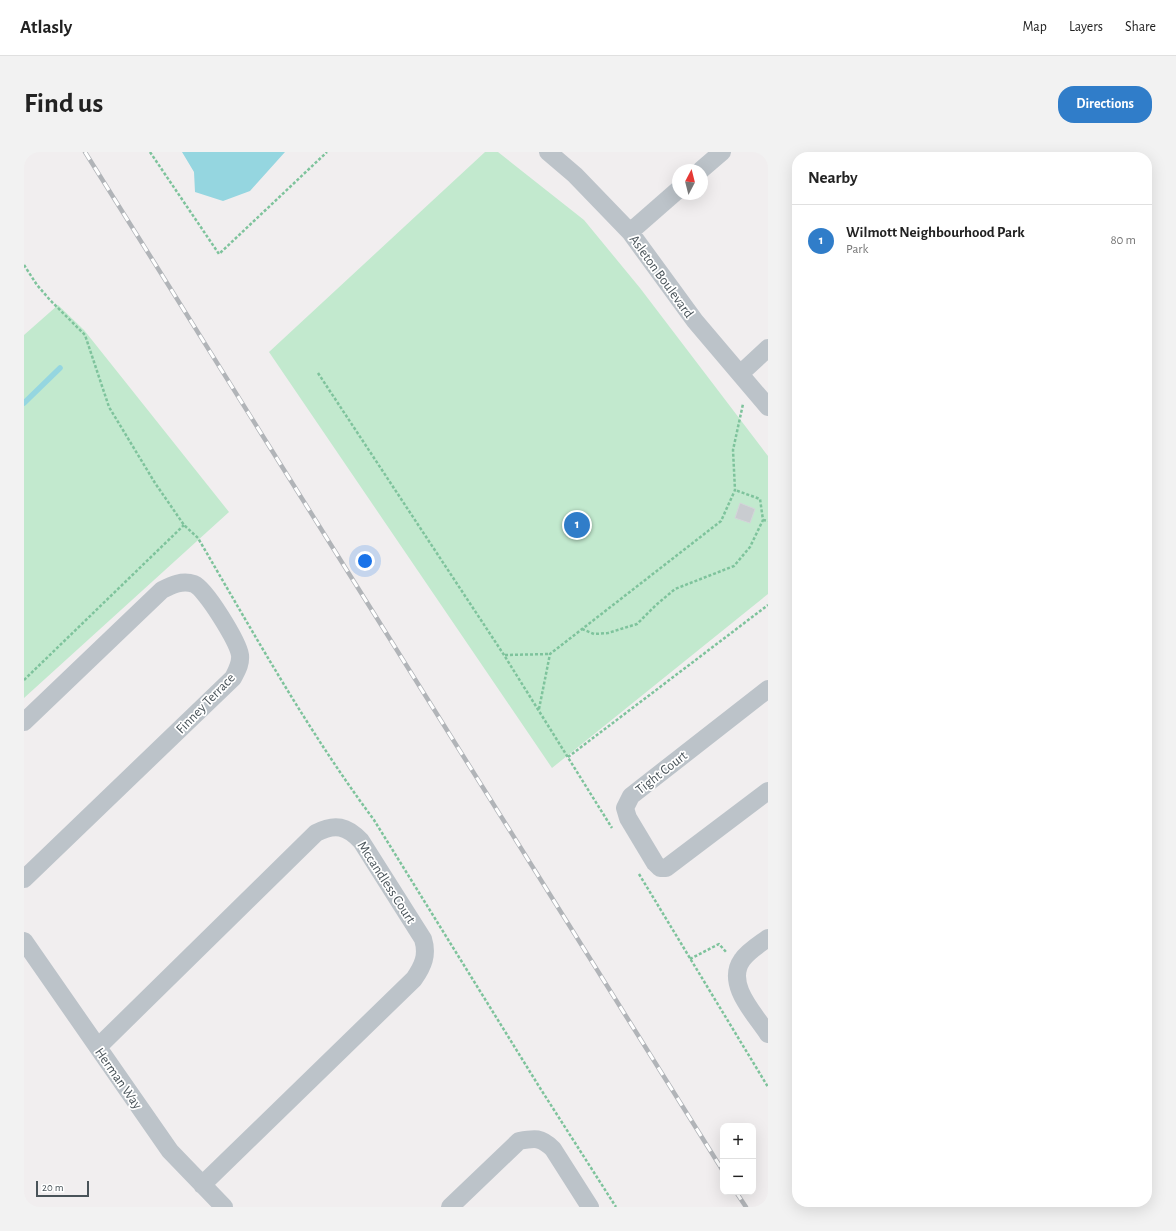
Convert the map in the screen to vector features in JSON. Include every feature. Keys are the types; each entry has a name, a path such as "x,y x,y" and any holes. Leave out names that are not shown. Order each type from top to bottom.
{"street":[{"name":"Asleton Boulevard","path":"548,152 575,175 630,232 695,321 768,407"},
{"path":"708,164 722,152"},
{"path":"630,232 672,195"},
{"path":"744,378 768,348"},
{"name":"Finney Terrace","path":"24,722 162,590 175,583 187,582 202,589 238,645 241,657 239,666 233,678 24,879"},
{"name":"Tight Court","path":"768,689 631,796 626,808 628,818 654,863 660,868 666,868 768,791"},
{"name":"Mccandless Court","path":"98,1047 316,833 326,828 351,830 361,841 423,939 426,948 425,959 420,970 414,979 202,1185"},
{"path":"768,938 745,956 738,968 737,978 739,990 768,1034"},
{"name":"Herman Way","path":"24,941 170,1151 224,1207"},
{"path":"450,1207 520,1141 534,1138 546,1142 553,1149 590,1207"}],"path":[{"path":"150,152 219,254 327,152"},
{"path":"24,265 46,295 85,336 109,407 155,483 184,525 198,538 272,665 345,780 374,820 540,1088 616,1207"},
{"path":"318,373 539,709 613,831"},
{"path":"504,655 550,654 722,521 735,490 733,450 744,378"},
{"path":"582,630 594,634 608,633 638,624 656,605 675,589 734,566 750,547 763,520 760,499 735,490"},
{"path":"763,520 768,522"},
{"path":"24,680 184,525"},
{"path":"568,757 768,605"},
{"path":"539,709 550,654"},
{"path":"637,871 768,1087"},
{"path":"690,959 719,944 738,968"}],"green space":[{"path":"485,152 498,152 584,220 640,288 768,456 768,594 552,768 269,352"},
{"path":"58,305 84,330 229,512 24,698 24,335"}],"water":[{"path":"182,152 285,152 250,191 223,201 195,192 194,172"}],"building":[{"path":"740,503 755,509 750,523 735,518"}],"waterway":[{"path":"24,403 60,368"}],"railway":[{"path":"85,152 720,1166"},
{"path":"738,1195 746,1207"}],"place":[{"name":"Wilmott Neighbourhood Park","path":"577,525"}]}
